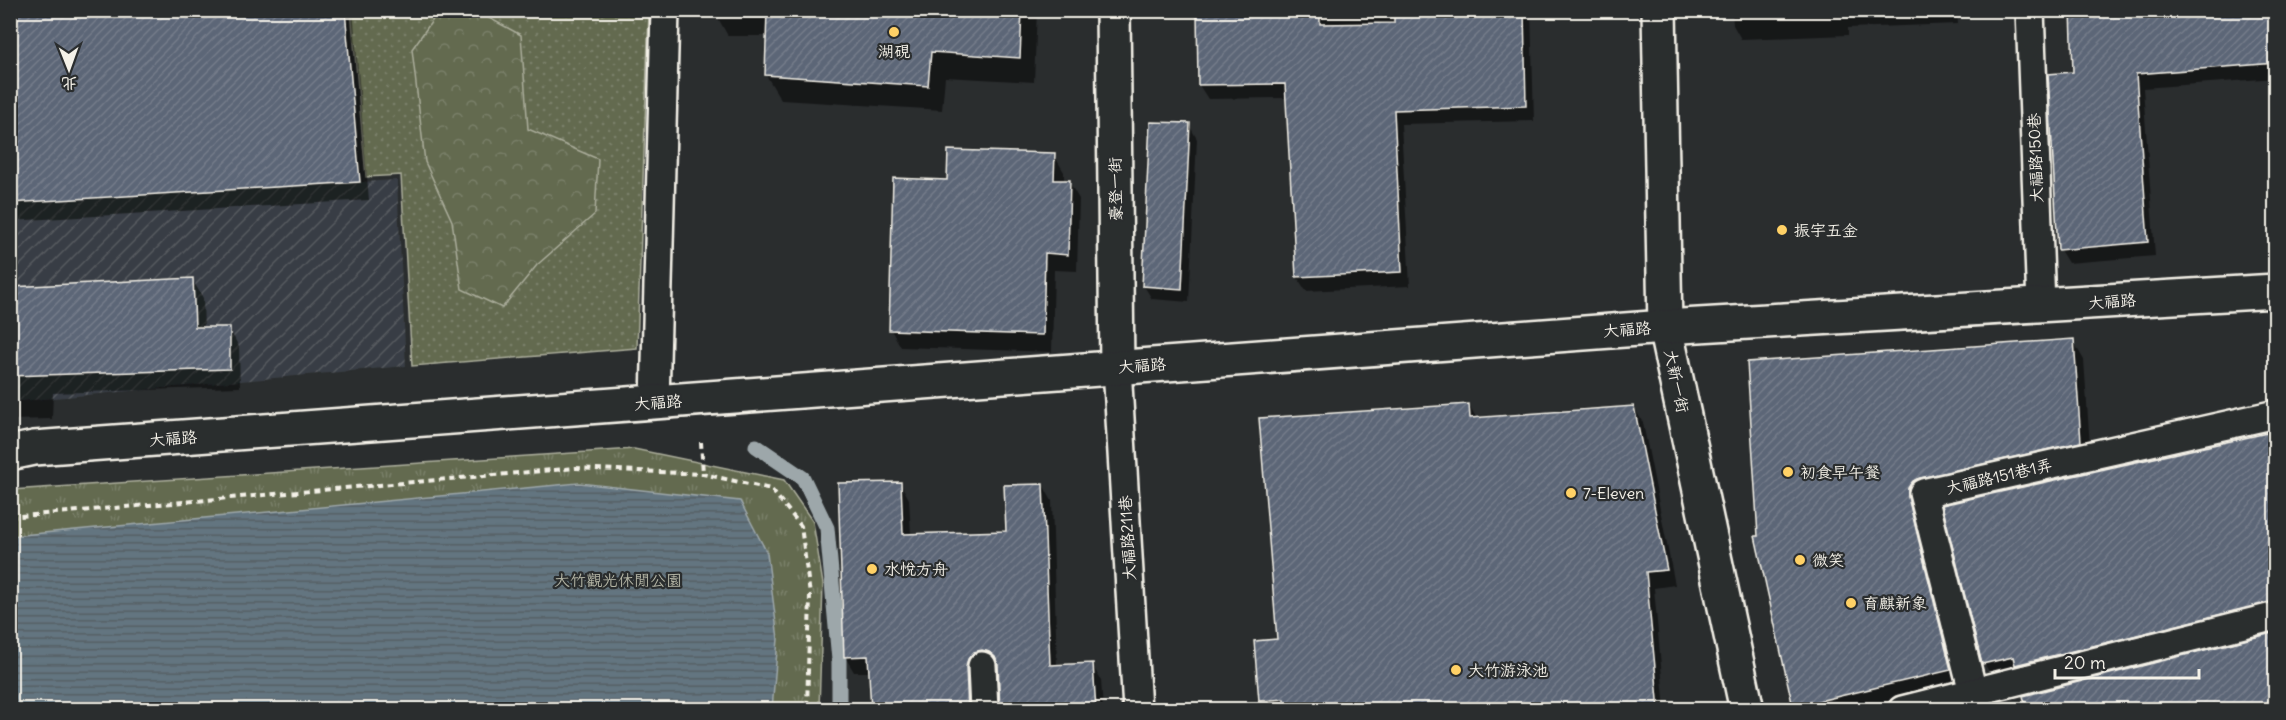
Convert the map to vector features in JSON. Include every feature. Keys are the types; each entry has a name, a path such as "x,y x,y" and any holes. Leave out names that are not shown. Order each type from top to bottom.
{"street":[{"name":"豪登一街","path":"1113,10 1117,367"},
{"name":"大新一街","path":"1659,10 1665,327 1747,710"},
{"name":"大福路","path":"10,453 34,448 1665,327 2041,306 2274,296"}],"lane":[{"path":"655,402 666,10"},
{"name":"大福路150巷","path":"2030,10 2041,306"},
{"name":"大福路211巷","path":"1117,367 1137,710"},
{"name":"大福路151巷1弄","path":"1973,692 1923,493 2276,414"},
{"path":"1902,710 2276,616"},
{"path":"982,666 984,710"}],"path":[{"path":"10,517 576,468 703,474 771,489 801,526 810,595 807,710"}],"shaded area":[{"path":"10,11 360,182 397,180 406,366 11,402"}],"green space":[{"path":"351,11 649,11 637,348 412,366 401,175 366,177"},
{"path":"439,11 476,11 521,35 528,129 598,159 595,214 537,265 502,308 462,289 452,221 425,162 412,49"},
{"name":"大竹觀光休閒公園","path":"634,449 784,480 813,522 823,584 819,709 11,710 11,490"}],"water":[{"name":"大竹觀光休閒公園","path":"579,483 740,501 767,553 778,639 772,709 11,709 11,536"}],"building":[{"path":"10,10 345,10 360,182 10,203"},
{"name":"湖硯","path":"767,10 1022,10 1020,58 931,52 928,86 765,75"},
{"path":"1197,10 1320,10 1320,24 1394,23 1394,10 1524,10 1526,106 1394,110 1402,272 1296,277 1285,84 1198,85"},
{"path":"2071,10 2276,10 2276,63 2136,74 2148,242 2058,250 2048,74 2073,72"},
{"path":"1150,122 1190,123 1182,289 1142,286"},
{"path":"948,150 1055,153 1054,180 1070,180 1068,255 1045,253 1043,335 889,330 893,178 947,180"},
{"path":"193,278 195,327 230,327 230,369 10,376 10,287"},
{"path":"2074,339 2081,442 1920,478 1913,481 1908,488 1908,497 1951,670 1793,707 1755,536 1758,536 1747,362"},
{"path":"1469,404 1470,418 1634,406 1667,570 1646,572 1659,710 1284,710 1284,699 1259,701 1254,641 1277,639 1259,418"},
{"path":"2276,431 2276,601 2015,665 2013,657 1982,664 1942,505"},
{"path":"901,482 903,534 1006,531 1004,485 1043,484 1050,665 1093,663 1096,710 1000,710 998,665 995,657 982,650 974,652 968,659 966,667 968,710 871,710 868,656 844,657 838,483"},
{"path":"2276,632 2276,700 2241,710 2027,710 2023,696"}],"waterway":[{"path":"756,446 803,478 827,528 839,660 839,710"}],"place":[{"name":"湖硯","path":"894,32"},
{"name":"振宇五金","path":"1782,230"},
{"name":"初食早午餐","path":"1788,472"},
{"name":"7-Eleven","path":"1571,493"},
{"name":"微笑","path":"1800,560"},
{"name":"水悅方舟","path":"872,569"},
{"name":"育麒新象","path":"1851,603"},
{"name":"大竹游泳池","path":"1456,670"}]}
